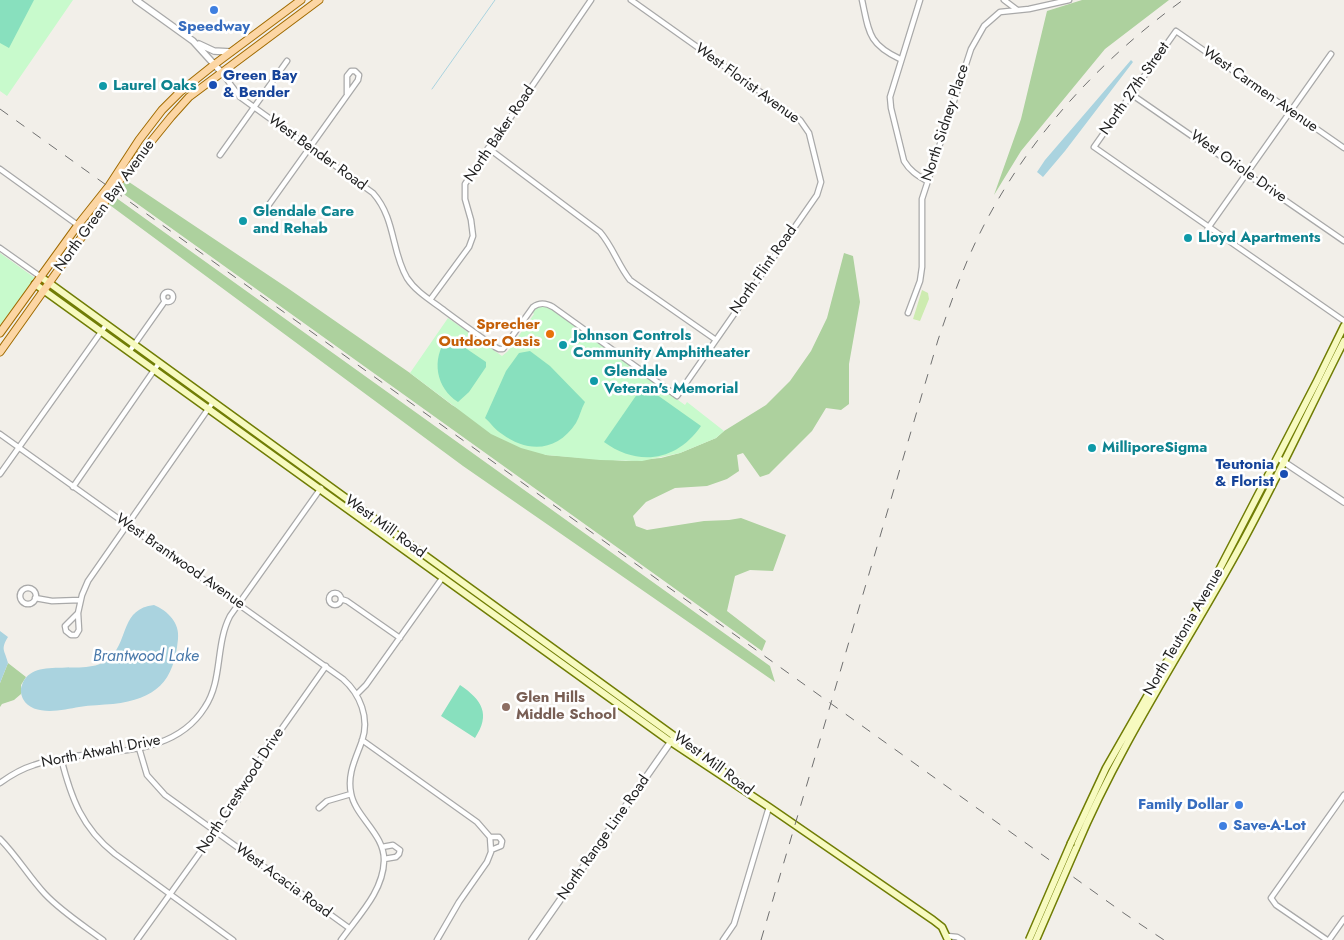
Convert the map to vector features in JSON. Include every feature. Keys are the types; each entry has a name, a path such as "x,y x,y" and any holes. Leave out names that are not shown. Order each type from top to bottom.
{"main road":[{"name":"North Green Bay Avenue","path":"0,333 78,225 109,186 139,140 162,110 180,92 230,52 301,0"},
{"name":"North Green Bay Avenue","path":"0,352 86,231 115,186 171,116 190,97 319,0"},
{"name":"West Mill Road","path":"41,277 769,806"},
{"name":"West Mill Road","path":"35,284 671,742 769,806 937,923 947,938"},
{"name":"North Teutonia Avenue","path":"1036,940 1106,768 1208,590 1344,326"},
{"name":"North Teutonia Avenue","path":"1029,940 1074,845 1124,749 1242,543 1344,341"}],"street":[{"name":"West Bender Road","path":"136,0 193,41 215,64 240,97 367,188 378,199 387,215 408,279 430,300 494,347 501,350 533,307 543,303 550,305 677,396"},
{"name":"North Baker Road","path":"430,300 469,247 474,236 465,199 465,184 591,0"},
{"name":"West Florist Avenue","path":"631,0 800,120 809,133 821,182 817,195"},
{"path":"862,0 869,31 874,42 880,48 900,59"},
{"path":"920,0 891,89 891,108 904,161 914,174 927,180"},
{"path":"1004,0 1016,9"},
{"name":"North Sidney Place","path":"908,313 920,281 922,268 922,200 971,49 984,26 1000,12 1029,9 1069,0"},
{"name":"North 27th Street","path":"1176,31 1094,147 1208,228"},
{"name":"West Carmen Avenue","path":"1176,31 1344,148"},
{"path":"193,41 214,51 230,52"},
{"path":"1330,54 1208,228 1344,321"},
{"path":"220,155 287,61"},
{"path":"268,206 359,78 355,71 350,71 347,76 347,94"},
{"name":"West Oriole Drive","path":"1131,94 1344,241"},
{"path":"488,148 600,232 608,241 621,269 630,280 716,340"},
{"path":"0,169 86,231"},
{"name":"North Flint Road","path":"677,396 817,195"},
{"name":"West Mill Road","path":"0,248 41,277"},
{"path":"129,352 165,301"},
{"path":"0,474 106,325"},
{"path":"73,486 159,363"},
{"path":"78,613 65,626 66,631 71,635 76,635 79,630 78,613 80,600 88,581 213,402"},
{"name":"West Brantwood Avenue","path":"0,434 239,602 343,678 357,694"},
{"path":"1277,458 1344,502"},
{"name":"North Atwahl Drive","path":"0,783 35,764 61,758 139,748 158,743 177,735 194,722 204,709 214,688 222,636 226,624 239,602 324,483"},
{"path":"341,940 374,893 382,872 384,859 382,847 351,794 350,779 353,761 362,740 364,719 357,694 366,685 447,572"},
{"path":"35,598 52,601 80,600"},
{"path":"341,599 347,601 400,638"},
{"name":"North Crestwood Drive","path":"137,940 216,832 240,797 261,758 326,666"},
{"name":"North Range Line Road","path":"532,940 675,736"},
{"path":"362,740 477,822 490,837 492,850 487,862 459,902 437,940"},
{"name":"West Acacia Road","path":"139,748 147,775 164,795 349,928"},
{"path":"61,758 70,793 79,813 91,831 106,847 233,940"},
{"path":"319,808 327,801 351,794"},
{"path":"1344,795 1271,898 1276,905 1328,940 1344,918"},
{"path":"723,940 734,924 769,806"},
{"path":"490,837 499,837 502,841 501,846 492,850"},
{"path":"0,839 54,903 103,940"},
{"path":"382,847 393,845 400,850 396,857 384,859"},
{"path":"947,938 958,937 962,940"}],"green space":[{"path":"0,0 73,0 7,96 0,91"},
{"path":"0,0 34,0 9,48 0,43"},
{"path":"1082,0 1169,0 1105,49 1021,151 994,195 1021,119 1047,11"},
{"path":"126,180 289,289 410,373 452,405 546,455 626,461 661,458 680,453 716,438 766,405 790,381 811,351 827,318 844,253 853,256 860,302 849,364 849,404 841,410 826,408 812,431 769,474 760,477 743,453 737,455 739,471 727,479 707,486 675,488 646,502 633,516 636,526 647,530 704,521 741,518 786,535 773,571 750,570 735,576 727,611 766,641 762,651 118,190"},
{"path":"115,197 770,666 775,682 463,466 107,203"},
{"path":"0,253 35,278 0,326"},
{"path":"922,290 928,293 929,299 920,321 913,319"},
{"path":"538,307 550,308 685,405 687,402 724,431 716,438 680,453 642,461 600,460 546,455 521,448 491,434 410,373 448,318 502,356 508,351 534,314 532,312"},
{"path":"447,338 486,362 486,367 469,392 458,402 445,389 438,373 439,355"},
{"path":"530,351 550,366 585,402 576,423 560,440 551,444 532,447 512,440 497,431 485,418 506,371 519,353"},
{"path":"642,387 646,387 701,426 691,438 669,453 643,457 630,455 604,442"},
{"path":"8,663 26,677 21,685 21,694 0,707 0,683"},
{"path":"460,685 474,696 482,708 482,722 475,738 441,716"}],"water":[{"path":"1131,60 1133,62 1043,177 1037,172 1045,160"},
{"name":"Brantwood Lake","path":"154,605 172,618 177,628 178,639 176,654 167,677 151,693 128,702 83,706 57,711 34,708 23,699 22,685 28,676 37,670 89,667 111,657 117,649 131,618 143,608"},
{"path":"0,631 8,637 4,650 8,663 0,683"}],"waterway":[{"path":"432,89 495,0"}],"railway":[{"path":"761,940 938,340 972,249 1018,168 1066,106 1121,50 1183,0"},
{"path":"0,109 1164,940"}],"place":[{"name":"Speedway","path":"214,10"},
{"name":"Green Bay & Bender","path":"213,85"},
{"name":"Laurel Oaks","path":"103,86"},
{"name":"Glendale Care and Rehab","path":"243,221"},
{"name":"Lloyd Apartments","path":"1188,238"},
{"name":"Sprecher Outdoor Oasis","path":"550,334"},
{"name":"Johnson Controls Community Amphitheater","path":"563,345"},
{"name":"Glendale Veteran's Memorial","path":"594,381"},
{"name":"MilliporeSigma","path":"1092,448"},
{"name":"Teutonia & Florist","path":"1284,474"},
{"name":"Glen Hills Middle School","path":"506,707"},
{"name":"Family Dollar","path":"1239,805"},
{"name":"Save-A-Lot","path":"1223,826"}]}
